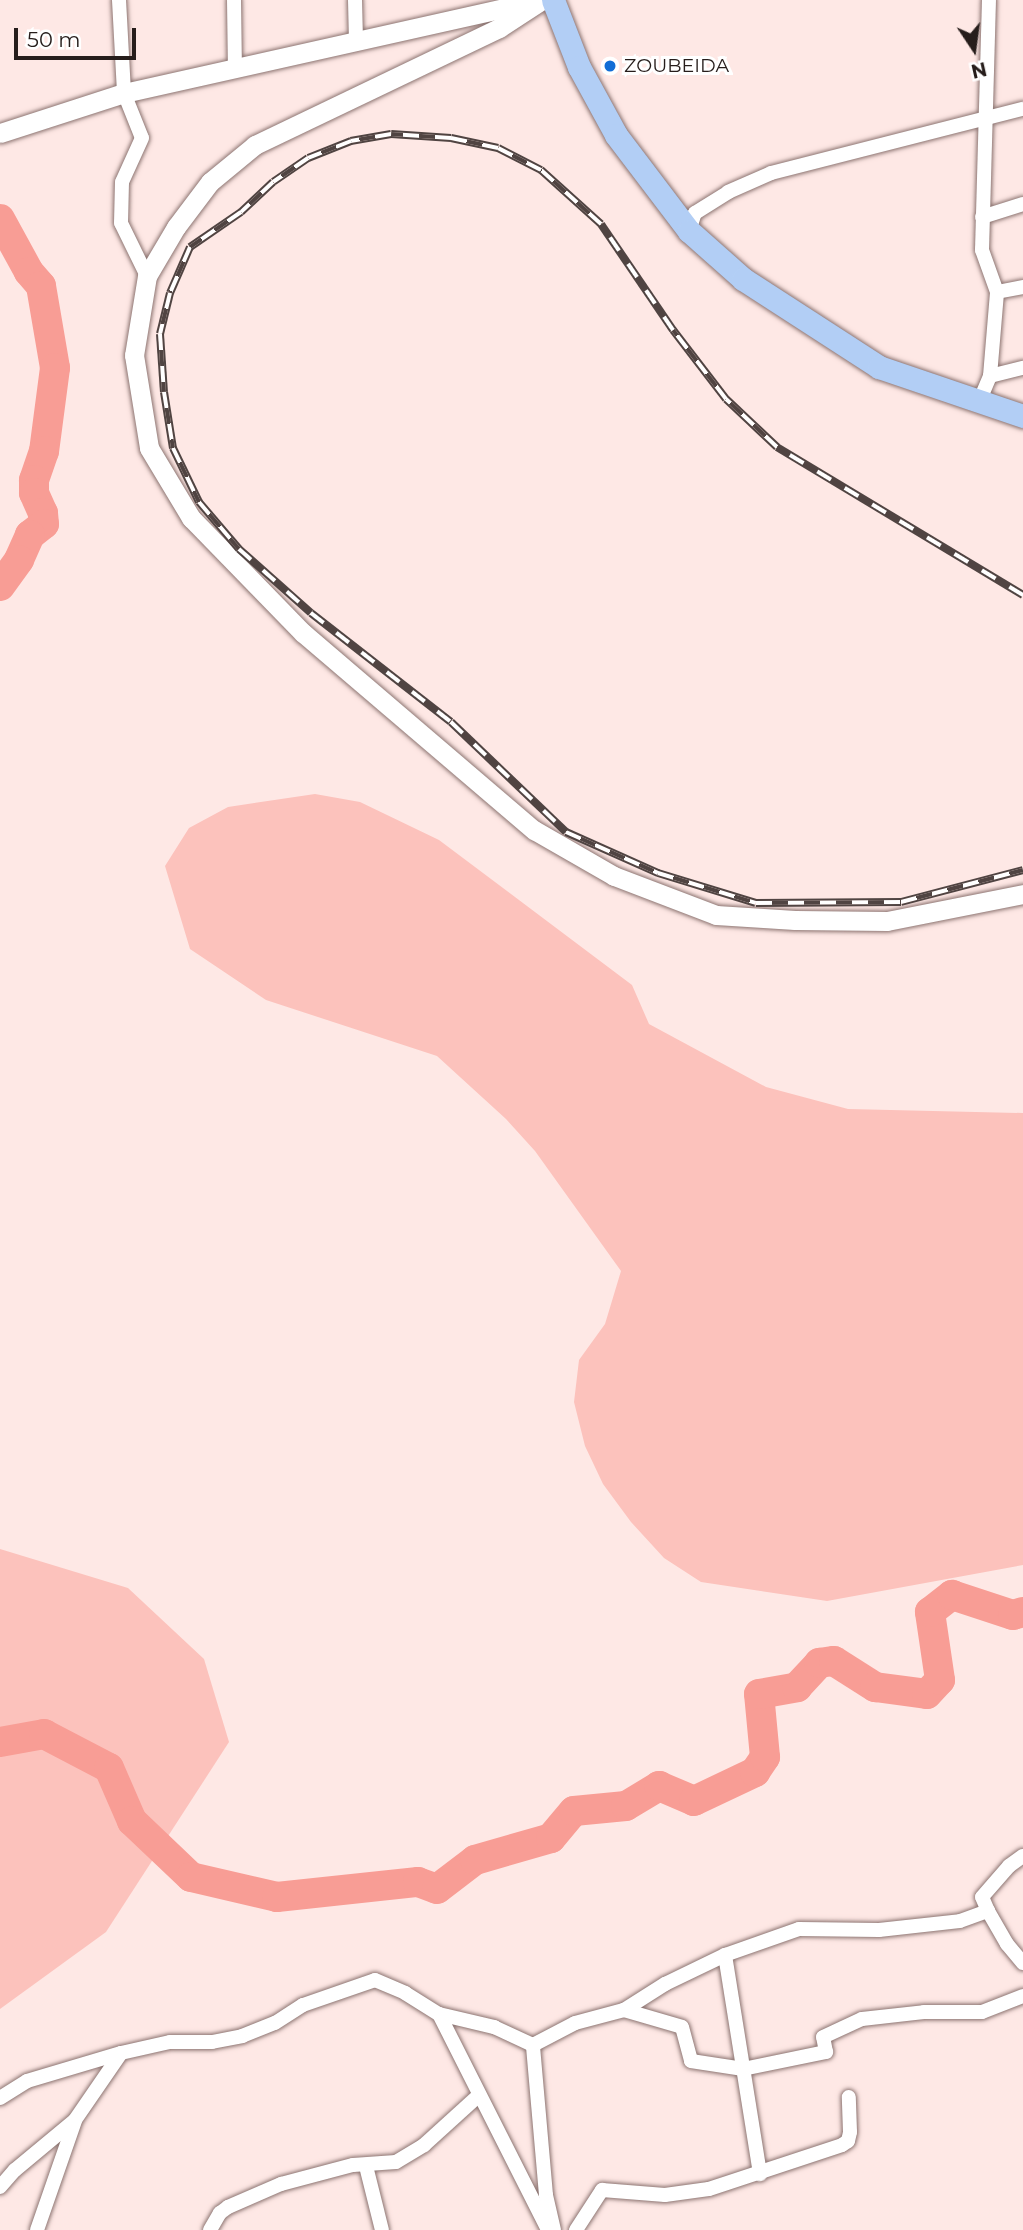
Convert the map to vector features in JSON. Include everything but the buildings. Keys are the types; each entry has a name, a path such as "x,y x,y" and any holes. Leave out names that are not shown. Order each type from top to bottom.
{"main road":[{"path":"553,0 579,67 616,135 689,231 743,279 879,367 1023,416"}],"street":[{"path":"119,0 124,93 142,138 122,182 121,223 147,276"},
{"path":"234,0 235,68"},
{"path":"355,0 355,41"},
{"path":"0,133 124,93 540,0"},
{"path":"540,0 499,28 255,145 210,182 176,227 147,276 134,355 149,448 191,518 303,633 534,830 614,876 716,915 794,920 887,921 1023,894"},
{"path":"979,402 989,376 996,292 982,250 983,118 989,0"},
{"path":"689,231 695,213 728,192 771,173 1023,109"},
{"path":"982,217 1023,205"},
{"path":"996,292 1023,287"},
{"path":"989,376 1023,368"},
{"path":"1023,1856 1009,1866 982,1896 1007,1944 1023,1963"},
{"path":"533,2045 575,2023 624,2010 664,1984 725,1955 799,1929 879,1930 960,1921 988,1911"},
{"path":"725,1955 760,2174"},
{"path":"0,2098 27,2081 121,2053 170,2042 212,2042 242,2036 275,2023 303,2005 375,1980 405,1993 439,2014 494,2027 533,2045"},
{"path":"624,2010 682,2027 691,2061 743,2068 826,2052 823,2037 862,2020 924,2012 982,2012 1023,1996"},
{"path":"439,2014 478,2096 548,2230"},
{"path":"533,2045 547,2196 554,2230"},
{"path":"37,2230 75,2120 121,2053"},
{"path":"210,2230 220,2213 228,2207 262,2192 353,2165 396,2162 409,2155 478,2096"},
{"path":"576,2230 602,2190 611,2189 642,2195 687,2193 726,2186 835,2149 848,2141 849,2097"},
{"path":"0,2187 15,2170 75,2120"},
{"path":"366,2166 382,2230"}],"shaded area":[{"path":"315,794 360,802 439,840 632,985 649,1024 766,1087 848,1109 1023,1113 1023,1565 827,1601 701,1582 664,1558 631,1522 603,1484 585,1446 574,1402 579,1360 605,1324 621,1271 535,1151 506,1119 437,1056 266,1000 190,949 165,866 189,828 228,807"},
{"path":"0,1549 128,1588 204,1659 229,1742 106,1932 0,2009"}],"waterway":[{"path":"0,219 29,272 41,286 55,368 44,451 34,480 34,493 43,513 44,524 30,535 19,560 0,586"},
{"path":"0,1742 44,1734 109,1768 132,1821 191,1877 277,1897 418,1882 437,1889 475,1860 551,1838 574,1811 626,1806 659,1786 694,1801 755,1772 765,1757 759,1694 797,1687 819,1663 834,1661 875,1687 927,1694 940,1680 930,1612 952,1595 1013,1615 1023,1612"}],"railway":[{"path":"1023,595 777,447 726,399 673,330 601,224 541,170 498,148 451,138 391,134 351,141 308,158 273,182 241,212 190,247 170,293 160,334 164,392 173,448 199,502 239,549 311,613 451,722 566,832 658,873 756,903 901,902 1023,870"}],"place":[{"name":"ZOUBEIDA","path":"610,66"}]}
